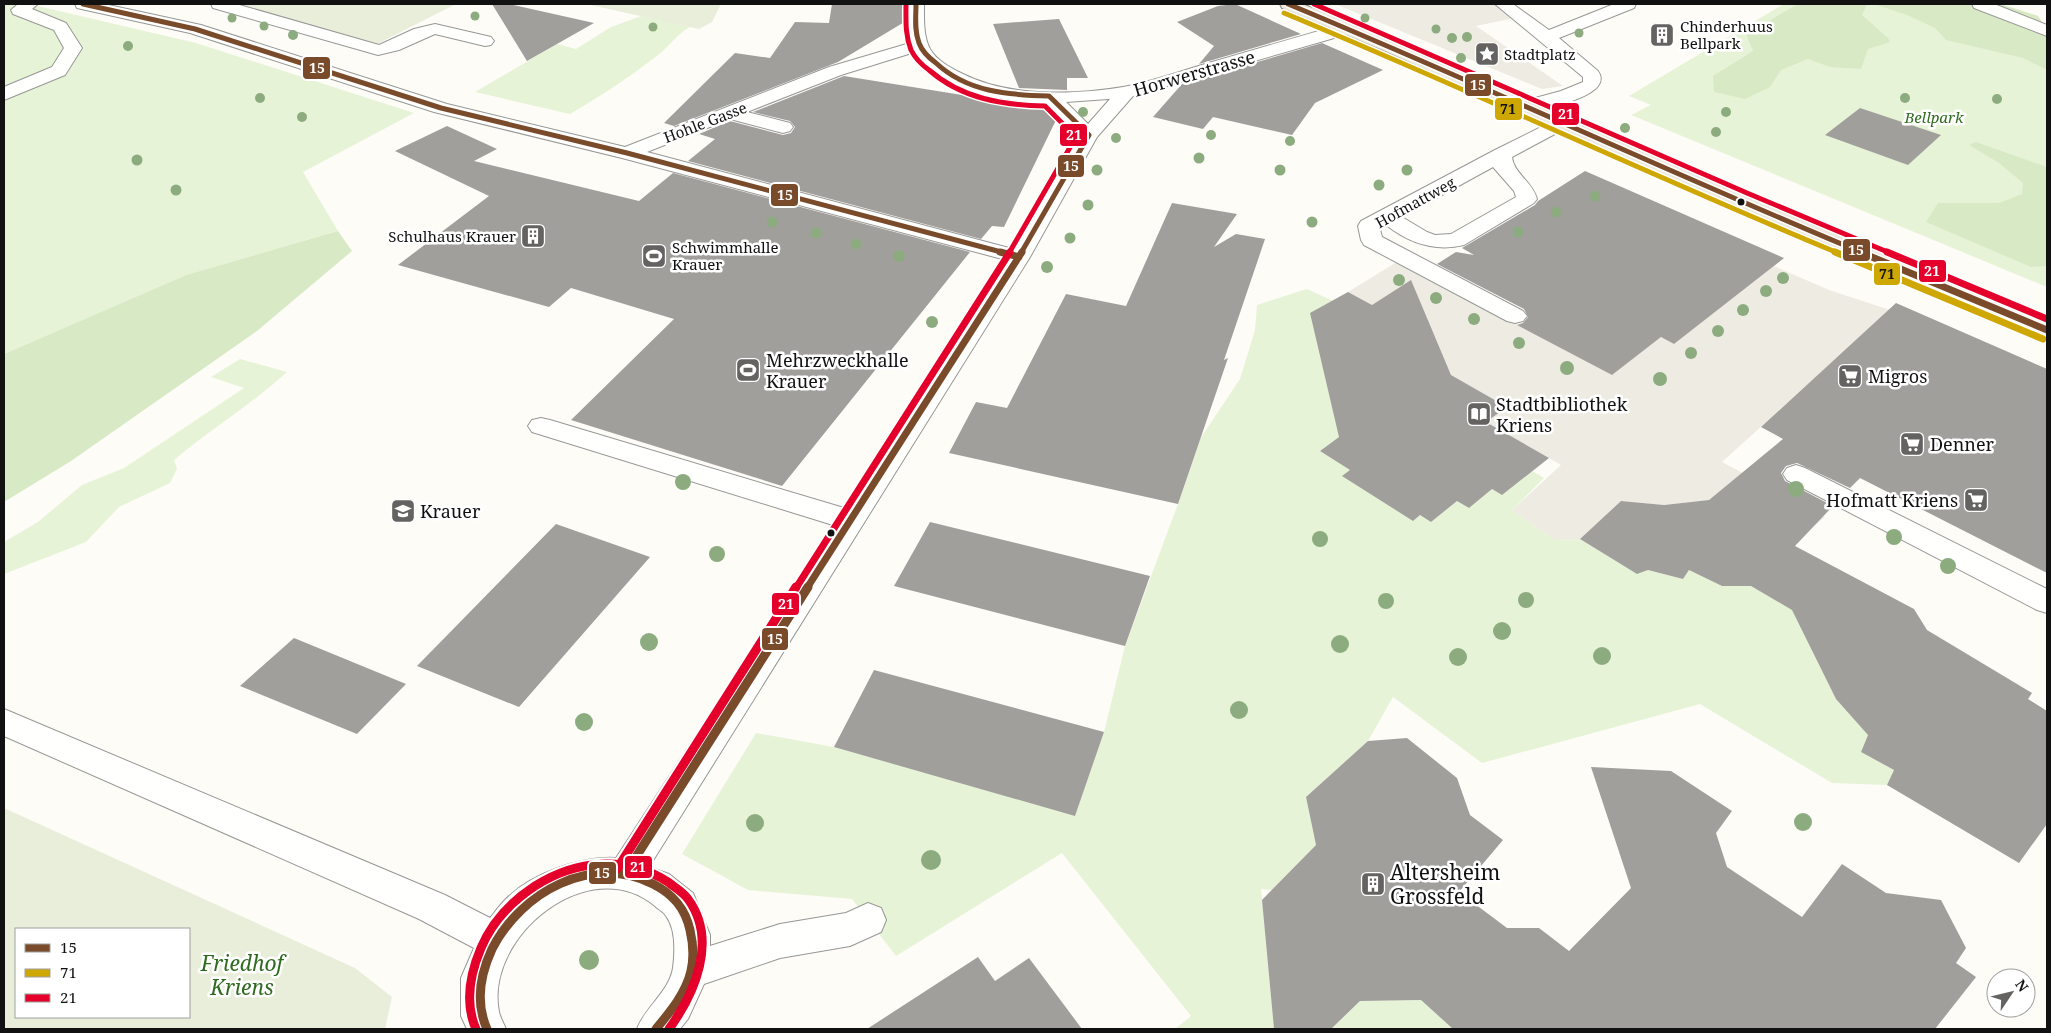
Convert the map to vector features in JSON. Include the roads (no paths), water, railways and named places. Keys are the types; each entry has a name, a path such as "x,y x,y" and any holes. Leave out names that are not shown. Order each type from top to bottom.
{"main road":[{"path":"1288,4 1349,28 1562,124 1868,256 2047,330"}],"street":[{"path":"4,94 59,71 73,48 60,27 19,10 30,4"},
{"path":"82,4 196,29 441,108 627,153 1019,257"},
{"path":"219,4 378,50 387,49 427,30 435,29 485,41"},
{"path":"916,4 916,22 920,46 937,68 974,87 1007,94 1050,96 1126,92"},
{"path":"1503,4 1590,71 1592,75 1592,84 1572,94 1524,106"},
{"path":"1547,37 1628,4"},
{"path":"1980,4 2047,30"},
{"name":"Horwerstrasse","path":"625,874 1019,257 1089,135 1126,92 1349,28"},
{"name":"Hohle Gasse","path":"627,153 835,71 900,50 920,46"},
{"path":"1050,96 1089,135"},
{"path":"728,113 783,127"},
{"name":"Hofmattweg","path":"1515,316 1372,240 1370,226 1502,154 1562,124"},
{"path":"1388,216 1418,237 1435,241 1456,240 1527,199 1524,189 1503,167 1502,154"},
{"path":"541,426 851,520"},
{"path":"1796,474 2047,602"},
{"path":"4,722 432,907 494,940"},
{"path":"487,1029 480,1016 480,978 494,940 518,911 547,890 573,879 600,873 625,874 656,884 680,905 692,935 691,970 676,1006 656,1029"},
{"path":"691,970 780,941 850,929 868,920"}],"place":[{"name":"Chinderhuus Bellpark","path":"1662,35"},
{"name":"Stadtplatz","path":"1487,54"},
{"name":"Schulhaus Krauer","path":"533,236"},
{"name":"Schwimmhalle Krauer","path":"654,256"},
{"name":"Mehrzweckhalle Krauer","path":"748,370"},
{"name":"Migros","path":"1850,376"},
{"name":"Stadtbibliothek Kriens","path":"1479,414"},
{"name":"Denner","path":"1912,444"},
{"name":"Hofmatt Kriens","path":"1976,500"},
{"name":"Krauer","path":"403,511"},
{"name":"Altersheim Grossfeld","path":"1373,884"}],"park label":[{"name":"Bellpark","path":"1934,117"},
{"name":"Friedhof Kriens","path":"242,975"}]}
